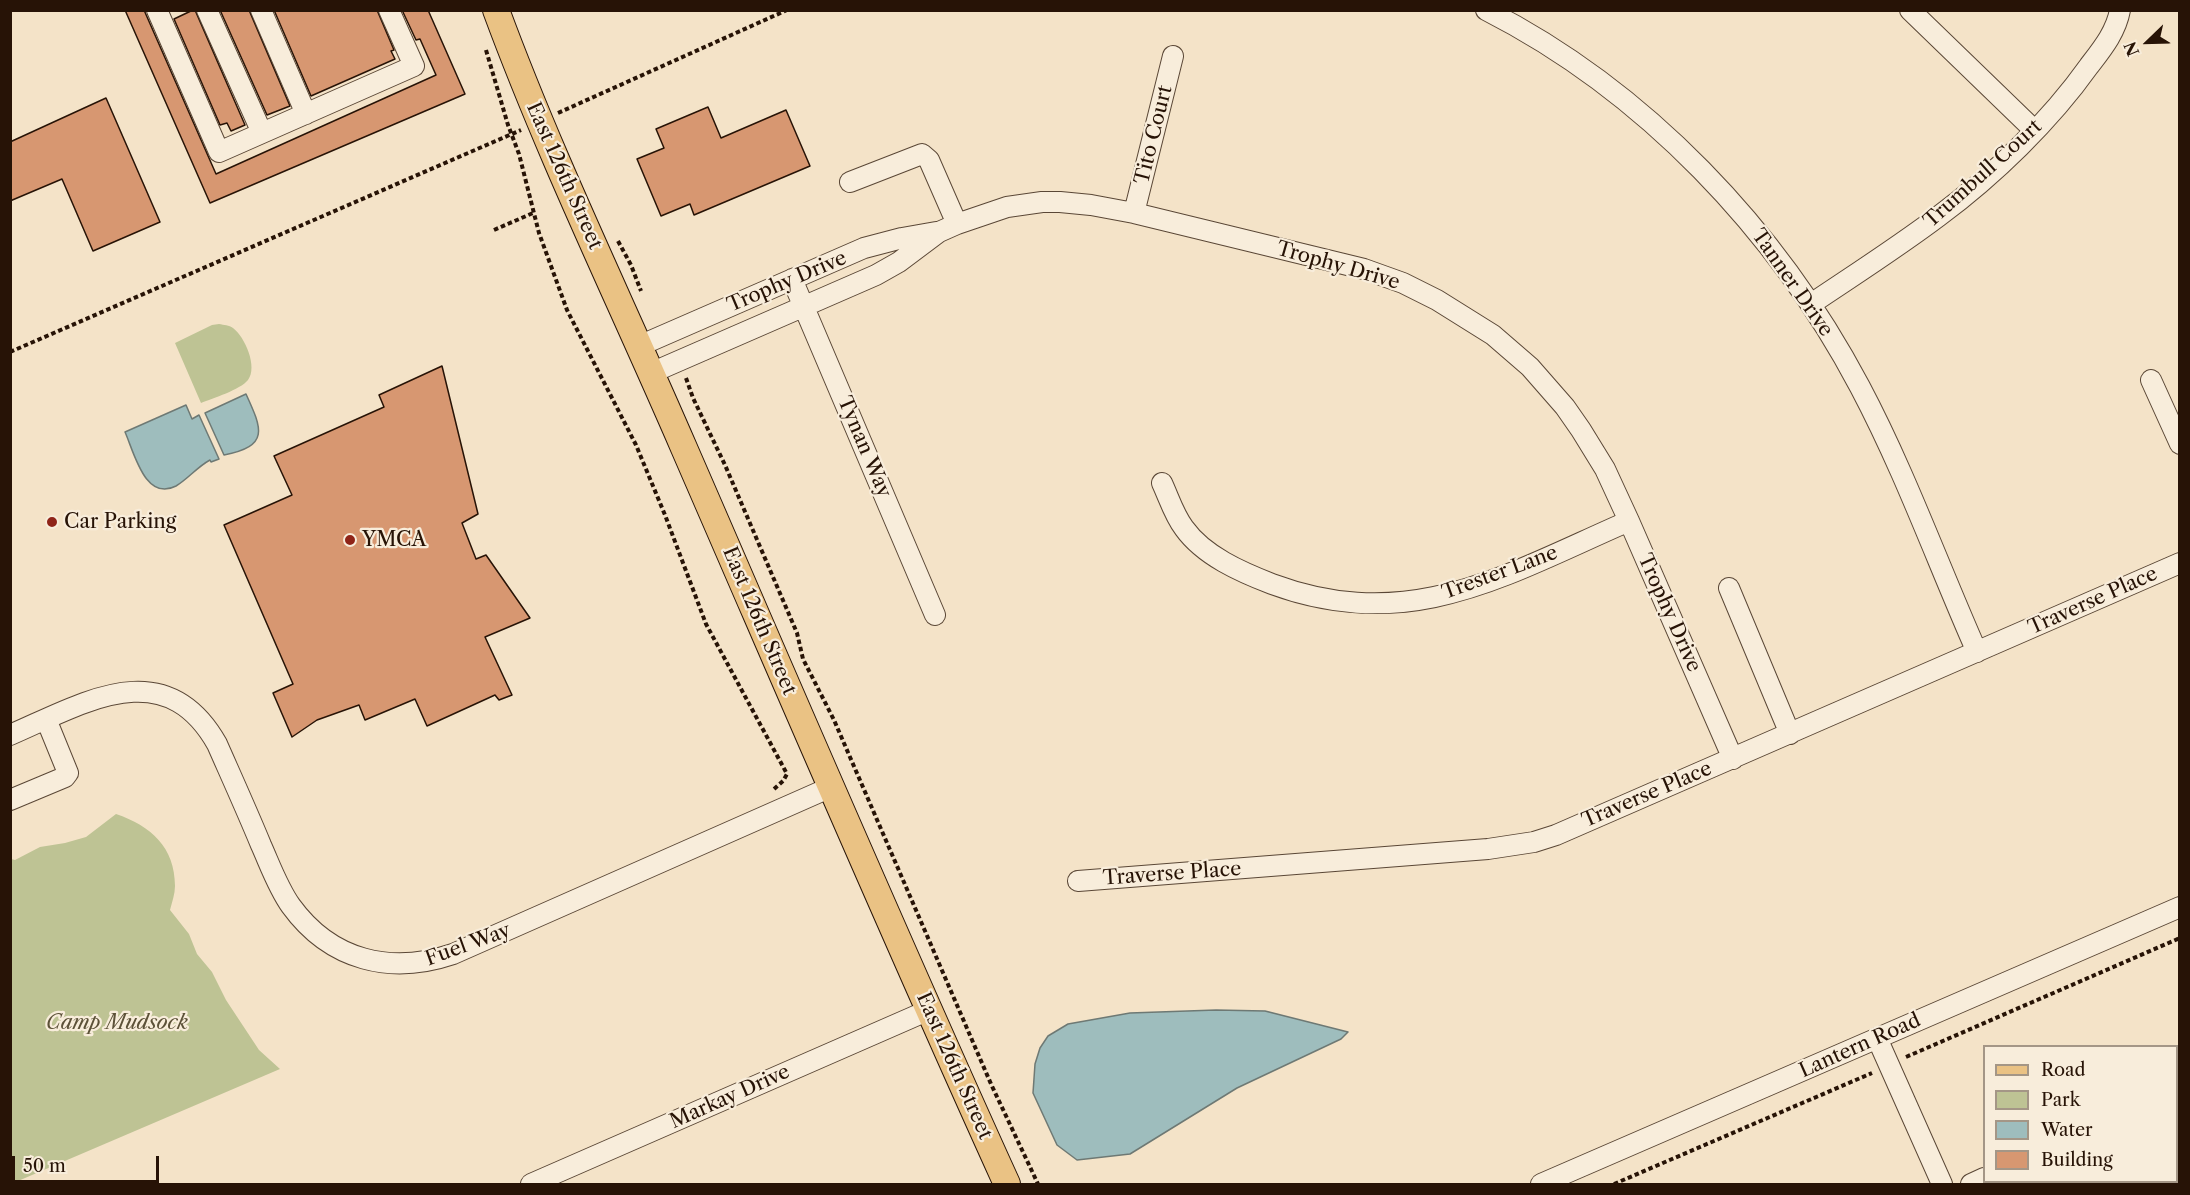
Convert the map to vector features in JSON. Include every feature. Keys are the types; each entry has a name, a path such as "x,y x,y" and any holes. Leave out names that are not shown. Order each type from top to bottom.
{"main road":[{"name":"East 126th Street","path":"489,10 513,57 1007,1185"},
{"name":"East 126th Street","path":"496,10 513,57"}],"street":[{"path":"157,10 219,152 414,66 389,10"},
{"path":"207,10 262,133"},
{"path":"261,10 306,114"},
{"name":"Tanner Drive","path":"1486,10 1508,21 1580,68 1644,117 1697,166 1767,243 1811,304 1855,378 1881,429 1977,652"},
{"path":"1910,10 2034,130"},
{"name":"Trumbull Court","path":"1811,304 1941,215 1974,188 2034,130 2077,82 2110,36 2120,10"},
{"name":"Tito Court","path":"1134,213 1173,56"},
{"path":"850,182 922,154 926,156 948,228"},
{"name":"Trophy Drive","path":"639,346 864,248 948,228 1007,207 1042,202 1091,205 1134,213 1365,269 1403,283 1473,321 1530,367 1565,407 1605,469 1733,759"},
{"name":"Trophy Drive","path":"651,373 876,275 948,228"},
{"name":"Tynan Way","path":"792,279 935,615"},
{"path":"2151,380 2180,444"},
{"name":"Trester Lane","path":"1162,483 1184,528 1197,543 1221,560 1240,571 1283,588 1350,602 1403,603 1456,593 1503,577 1629,521"},
{"name":"Traverse Place","path":"1078,881 1488,849 1534,842 1556,835 1733,759 2180,563"},
{"path":"1729,588 1790,734"},
{"name":"Fuel Way","path":"10,735 95,699 136,691 161,694 194,712 208,728 217,744 281,890 290,905 300,918 328,942 347,954 385,964 433,961 453,954 831,787"},
{"path":"10,800 65,777 68,773 46,719"},
{"name":"Lantern Road","path":"1541,1185 2180,907"},
{"name":"Markay Drive","path":"531,1185 929,1010"},
{"path":"1877,1038 1942,1185"}],"path":[{"path":"551,116 787,10"},
{"path":"484,43 533,213 567,310 636,445 706,624 787,774 779,785 763,794"},
{"path":"555,102 564,123"},
{"path":"10,352 528,126"},
{"path":"494,230 533,213"},
{"path":"613,234 631,265 642,295"},
{"path":"678,361 797,633 802,659 834,720 991,1084 1038,1185"}],"green space":[{"path":"212,325 231,327 242,338 251,360 251,374 248,380 239,387 201,403 175,343"},
{"name":"Camp Mudsock","path":"116,814 150,832 166,849 174,872 175,886 170,910 189,934 197,954 212,972 226,1000 259,1050 280,1069 11,1184 11,859 15,860 40,847 86,837"}],"water":[{"path":"246,394 256,417 258,434 249,447 224,455 205,413"},
{"path":"186,405 192,419 199,415 219,459 205,463 176,486 165,489 156,487 142,472 125,432"},
{"path":"1265,1011 1348,1032 1341,1039 1237,1088 1130,1154 1077,1160 1057,1145 1033,1093 1035,1064 1040,1048 1048,1036 1068,1024 1130,1013"}],"building":[{"path":"125,10 144,10 216,174 436,75 420,39 416,40 402,10 428,10 465,94 210,203"},
{"path":"195,10 245,125 231,131 227,123 220,125 174,19"},
{"path":"220,10 249,10 290,106 267,115"},
{"path":"274,10 377,10 394,50 391,51 395,59 311,96"},
{"path":"106,98 160,222 93,251 62,179 10,201 10,142"},
{"path":"708,107 721,138 786,110 810,166 694,215 690,204 661,216 637,159 664,148 656,129"},
{"name":"YMCA","path":"442,366 478,514 462,523 476,559 486,555 530,618 485,637 512,695 499,700 495,695 427,726 415,699 365,720 359,705 317,720 292,737 273,693 293,684 224,525 292,495 274,456 384,407 379,395"}],"place":[{"name":"Car Parking","path":"52,522"},
{"name":"YMCA","path":"350,540"}]}
